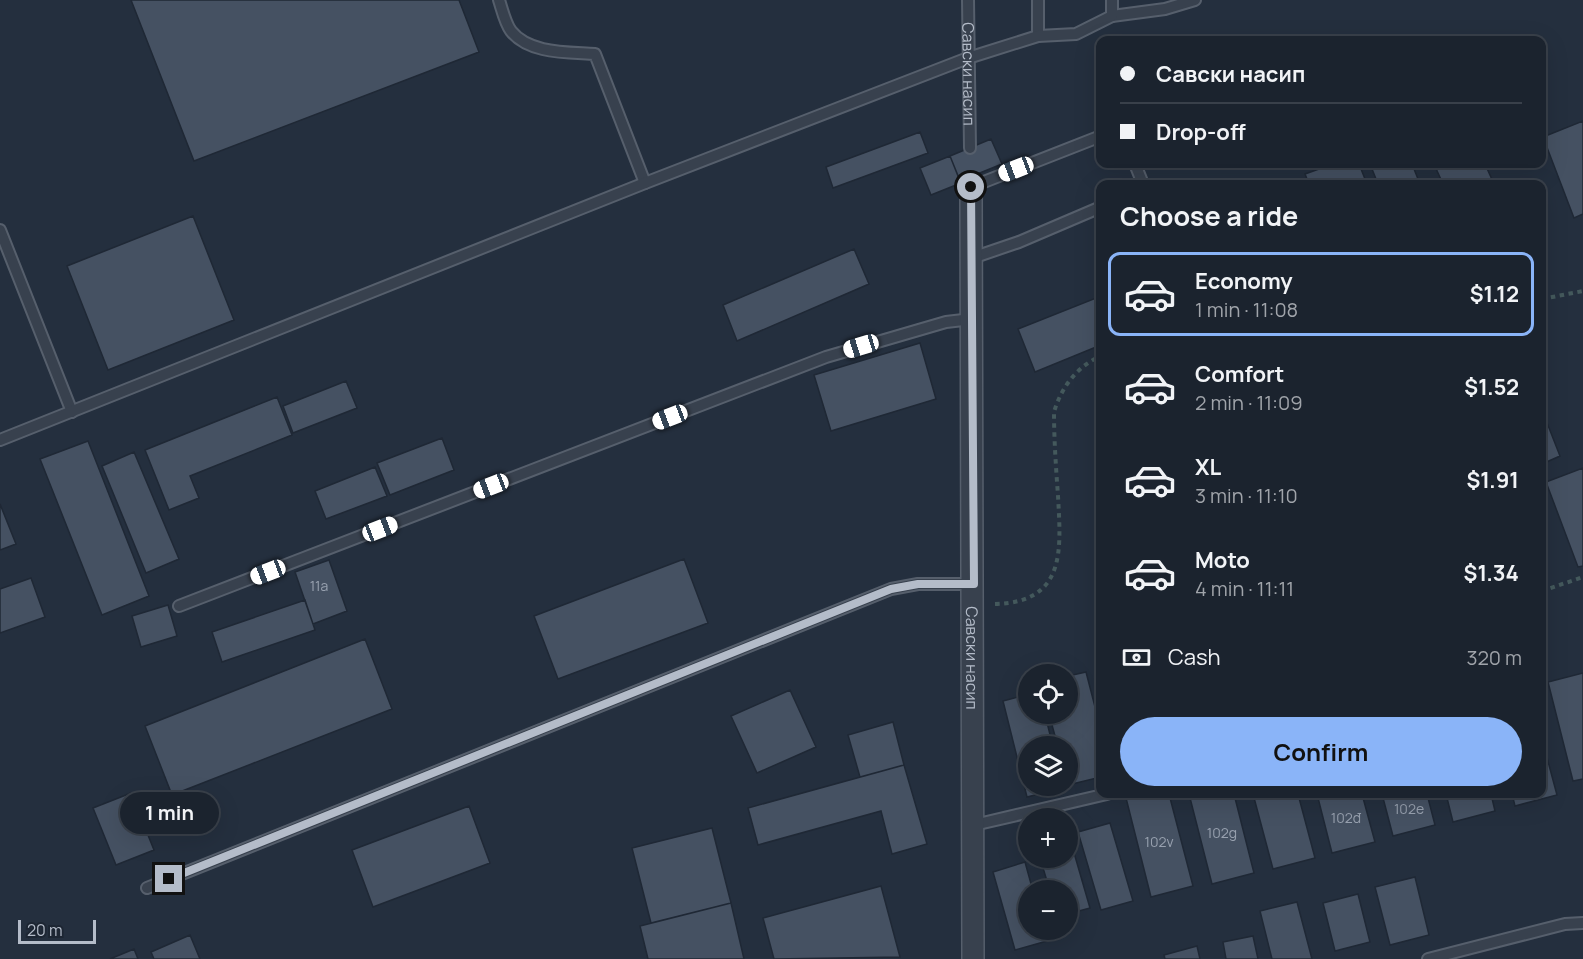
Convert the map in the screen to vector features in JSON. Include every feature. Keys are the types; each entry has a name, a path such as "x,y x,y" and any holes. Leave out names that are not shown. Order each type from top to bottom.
{"street":[{"name":"Савски насип","path":"971,182 974,594 973,959"}],"lane":[{"path":"499,0 510,30 529,45 557,51 595,54 645,183"},
{"name":"Савски насип","path":"968,0 970,148"},
{"path":"1038,0 1038,36"},
{"path":"1112,0 1112,16"},
{"path":"0,440 645,183 968,58 1038,36 1076,34 1112,16 1165,9 1195,0"},
{"path":"971,182 1096,138"},
{"path":"972,258 1019,242 1096,209"},
{"path":"0,230 72,412"},
{"path":"179,606 826,357 946,321 972,319"},
{"path":"147,888 891,589 918,584 974,594"},
{"path":"974,825 1096,797"},
{"path":"1428,959 1565,924 1583,923"}],"path":[{"path":"1546,297 1583,291"},
{"path":"974,594 1014,603 1030,598 1045,588 1055,570 1061,548 1054,412 1060,392 1074,376 1096,361"},
{"path":"1546,590 1583,577"}],"building":[{"path":"131,0 459,0 479,52 194,161"},
{"path":"1583,121 1583,214 1574,218 1546,145 1546,136"},
{"path":"920,132 928,153 833,188 826,167"},
{"path":"991,139 1002,164 960,181 950,156"},
{"path":"950,156 961,183 931,195 920,168"},
{"path":"1322,168 1361,168 1365,180 1307,180 1305,174"},
{"path":"1372,168 1414,168 1418,180 1376,180"},
{"path":"1436,168 1487,168 1492,180 1441,180"},
{"path":"193,216 234,320 108,370 67,266"},
{"path":"854,249 869,284 737,341 723,305"},
{"path":"1096,298 1096,347 1035,372 1018,329"},
{"path":"920,343 936,399 831,431 814,375"},
{"path":"346,381 357,408 293,433 283,406"},
{"path":"277,397 292,435 190,476 199,498 169,510 145,450"},
{"path":"1546,420 1560,456 1546,462"},
{"path":"442,438 454,470 390,495 377,463"},
{"path":"88,441 149,596 102,615 40,459"},
{"path":"134,452 179,559 146,573 102,466"},
{"path":"375,467 387,496 326,519 315,491"},
{"path":"1583,468 1583,566 1578,567 1546,482"},
{"path":"0,504 16,544 0,550"},
{"path":"684,559 708,623 558,679 534,616"},
{"path":"329,560 347,611 313,624 295,572"},
{"path":"31,578 45,617 0,633 0,589"},
{"path":"305,600 315,630 222,662 212,632"},
{"path":"168,605 177,636 141,647 132,616"},
{"path":"365,639 392,709 172,795 145,726"},
{"path":"1086,672 1096,711 1096,778 1078,783 1078,736 1055,736 1052,724 1078,724 1078,674"},
{"path":"1583,673 1583,779 1573,781 1548,682"},
{"path":"790,690 816,747 757,773 731,716"},
{"path":"1018,697 1018,724 1047,724 1050,736 1018,736 1018,761 1003,701"},
{"path":"893,722 904,765 860,777 848,735"},
{"path":"1546,754 1557,795 1546,798"},
{"path":"904,765 927,844 892,854 881,811 758,845 748,808"},
{"path":"131,793 154,850 116,865 93,808"},
{"path":"1126,798 1170,798 1193,886 1151,897"},
{"path":"1190,798 1235,798 1254,873 1212,884"},
{"path":"1254,798 1299,798 1315,858 1273,869"},
{"path":"1318,798 1363,798 1375,842 1332,853"},
{"path":"1383,798 1428,798 1435,825 1393,836"},
{"path":"1447,798 1492,798 1495,811 1453,822"},
{"path":"1513,798 1546,798 1515,806"},
{"path":"469,806 490,863 373,907 352,850"},
{"path":"1110,823 1133,901 1101,910 1078,832"},
{"path":"712,828 731,903 651,923 632,848"},
{"path":"1018,864 1018,868 1027,868 1030,880 1018,880 1018,940 1047,941 1015,950 993,872"},
{"path":"1078,867 1090,908 1078,911 1078,880 1047,880 1043,868"},
{"path":"1415,877 1429,935 1390,945 1375,887"},
{"path":"881,886 900,957 774,959 763,918"},
{"path":"1358,894 1370,942 1335,951 1323,903"},
{"path":"1297,902 1312,959 1272,959 1260,911"},
{"path":"731,903 744,959 648,959 640,926"},
{"path":"190,935 200,959 154,959 151,952"},
{"path":"1253,936 1258,959 1226,959 1223,942"},
{"path":"1197,946 1200,959 1165,959 1164,955"},
{"path":"134,949 138,959 110,959"}],"route":[{"path":"169,879 891,589 918,584 974,584 971,187"}]}
